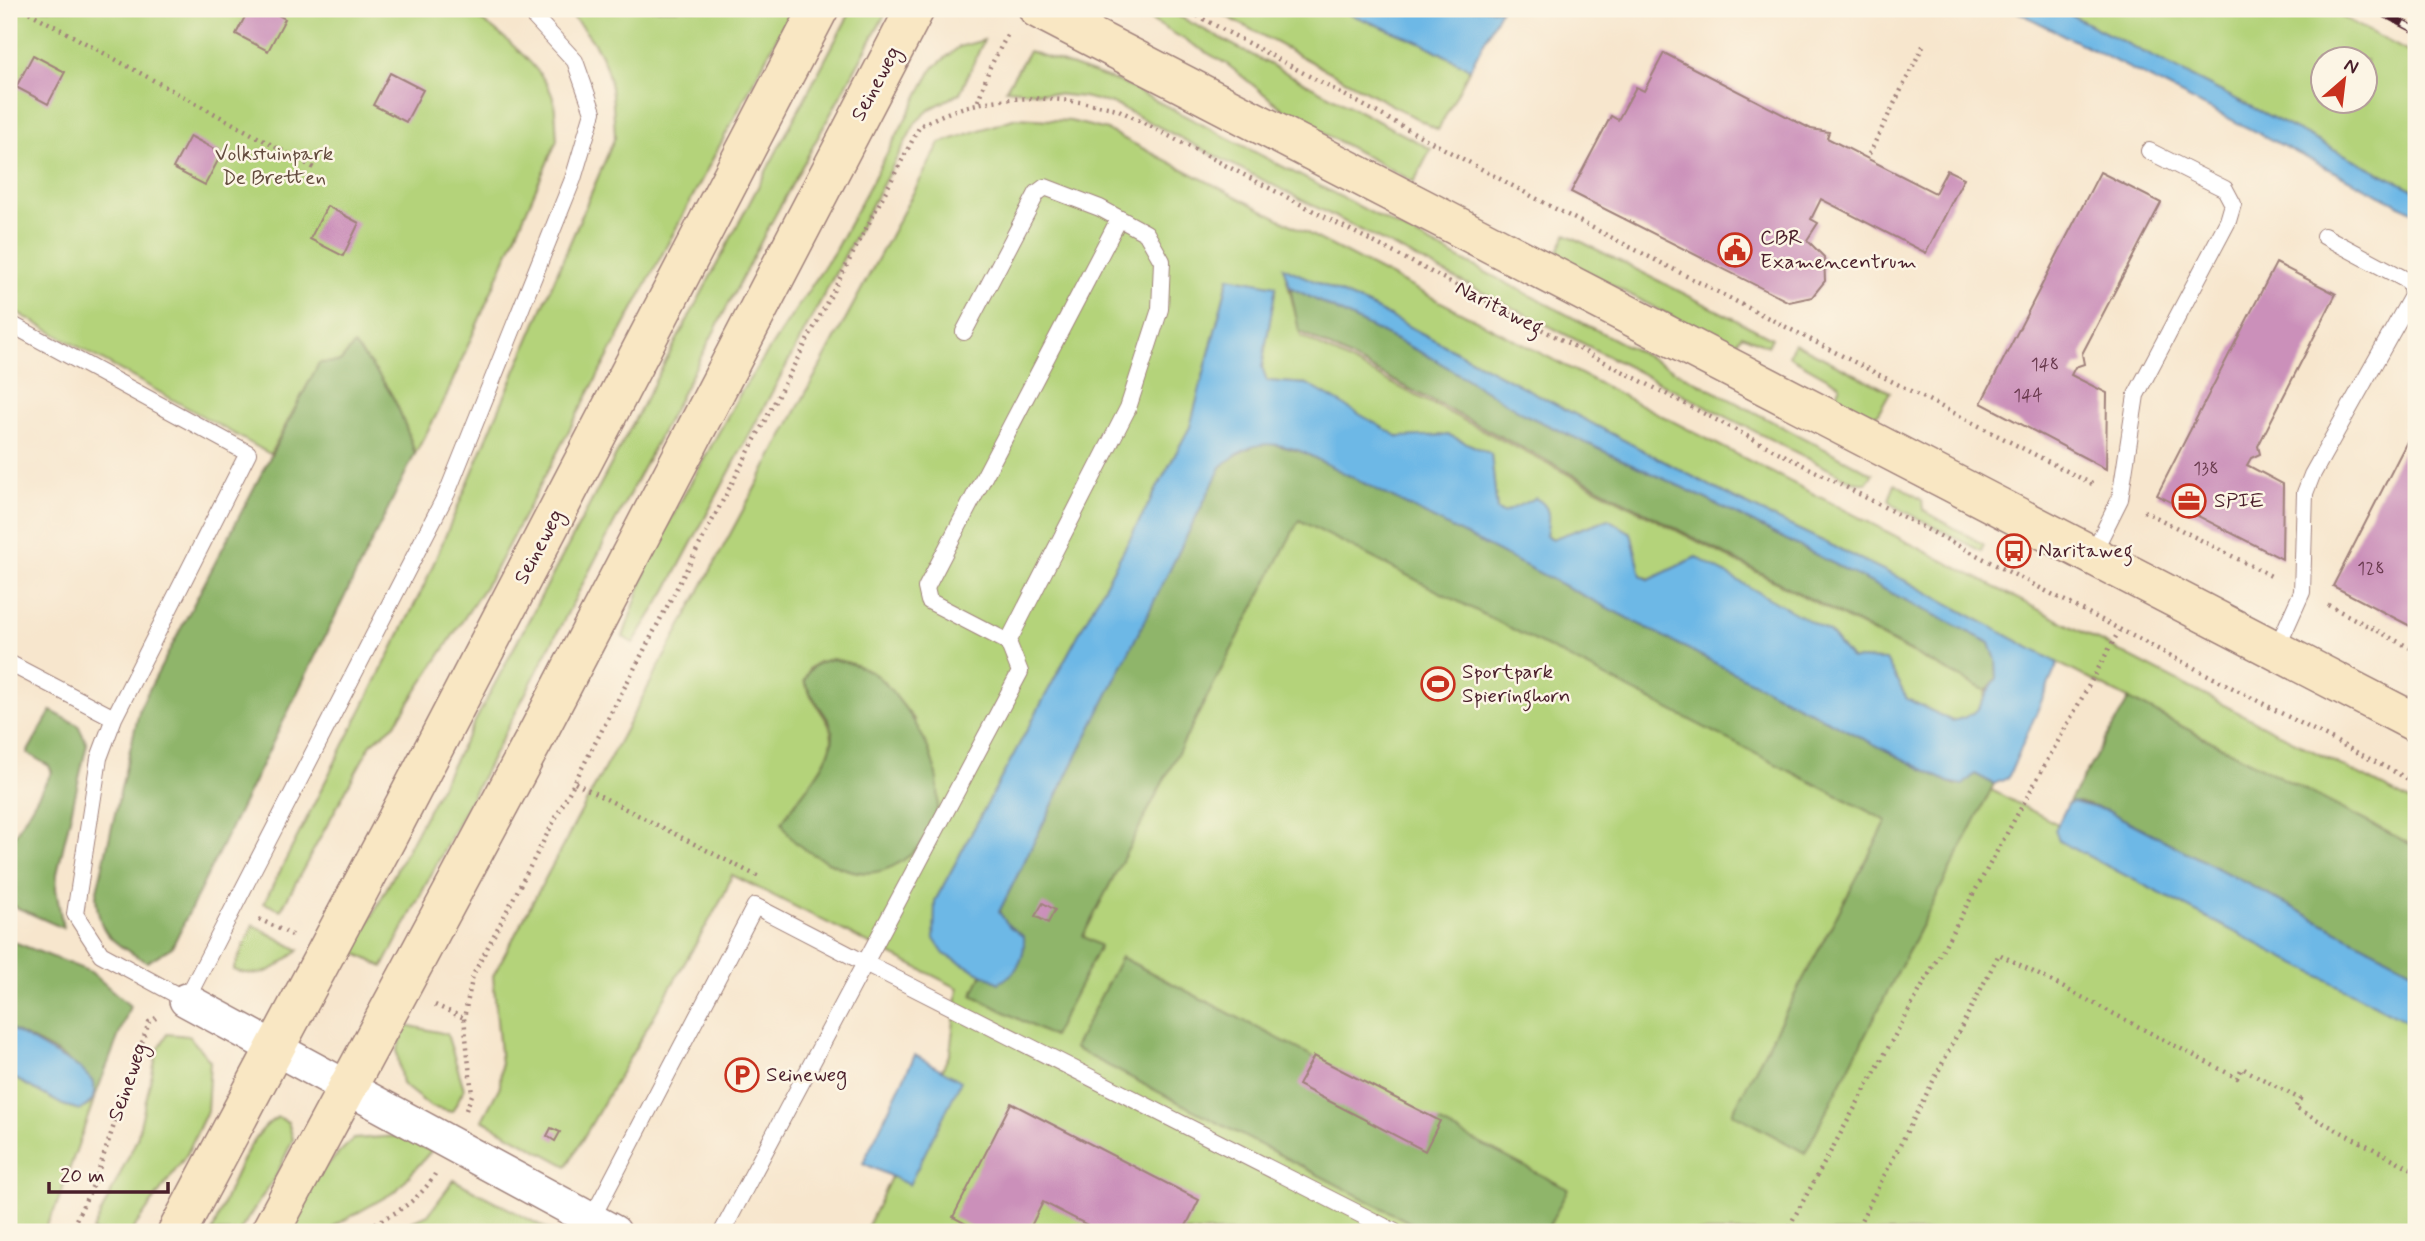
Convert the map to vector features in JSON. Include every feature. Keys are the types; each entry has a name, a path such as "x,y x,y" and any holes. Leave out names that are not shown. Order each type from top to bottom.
{"main road":[{"name":"Seineweg","path":"177,1232 819,9"},
{"name":"Seineweg","path":"270,1232 534,740 915,9"},
{"path":"1027,15 2092,555 2416,723"}],"street":[{"path":"186,1000 603,1226"}],"lane":[{"path":"9,323 248,453 114,718 99,758 75,914 101,954 186,1000 236,908 447,493 573,178 593,112 575,61 527,9"},
{"path":"2092,555 2120,499 2136,395 2228,221 2233,204 2225,189 2149,151"},
{"path":"964,332 1037,193 1045,187 1100,208 1146,233 1162,261 1160,309 1128,408 1008,642"},
{"path":"722,1232 1020,673 1008,642 929,601 926,588 1119,219"},
{"path":"2276,650 2302,592 2305,493 2312,475 2412,296 2410,282 2324,236"},
{"path":"9,663 114,718"},
{"path":"603,1226 755,906 1395,1232"}],"path":[{"path":"23,9 314,168"},
{"path":"1185,9 1531,196 2416,651"},
{"path":"978,101 990,66 1027,15"},
{"path":"1869,154 1925,42"},
{"name":"Naritaweg","path":"453,1145 472,1095 464,1018 473,975 920,126 947,111 978,101 1070,99 1117,110 2119,631 2416,782"},
{"path":"1786,1232 2119,631"},
{"path":"575,783 769,883"},
{"path":"1855,1232 1999,954 2237,1078 2242,1068 2300,1099 2295,1108 2416,1171"},
{"name":"Seineweg","path":"70,1232 95,1181 149,1022 186,1000"},
{"path":"356,1232 395,1215 430,1184 453,1145"}],"green space":[{"name":"Volkstuinpark De Bretten","path":"9,9 465,9 503,37 530,62 549,89 554,102 557,140 444,401 415,454 392,396 354,346 340,362 319,364 270,454 9,308"},
{"path":"565,9 792,9 493,574 395,724 371,744 281,910 264,903 424,586 615,137 606,67 591,39"},
{"path":"852,9 888,9 765,234 383,967 353,952"},
{"path":"1132,9 1165,9 1431,149 1414,182 1293,117 1228,65"},
{"path":"1213,9 1337,9 1422,43 1470,69 1438,130"},
{"path":"2059,9 2327,9 2416,56 2416,191"},
{"path":"984,40 960,93 930,109 916,122 666,591 633,643 623,637 652,553 741,392 834,252 933,68 959,47"},
{"path":"1029,51 1122,83 1873,474 1866,483 1852,481 1114,104 1083,97 1006,89"},
{"name":"Sportpark Spieringhorn","path":"1016,118 1070,121 1107,130 2416,804 2416,847 2058,663 1910,583 1735,499 1372,307 1284,268 1301,336 1986,691 1982,704 1965,718 1952,721 1907,699 1886,660 1851,659 1829,632 1641,576 1631,533 1608,519 1553,539 1497,510 1491,454 1449,435 1399,438 1307,384 1267,381 1262,367 1276,286 1229,277 1190,427 935,901 1216,440 1278,424 2416,1008 2416,1232 865,1232 950,1053 958,988 732,875 724,895 567,1166 482,1120 500,1086 501,1064 493,976 940,143","holes":["818,662 907,711 915,720 815,777 831,747 832,736 830,727 804,681 809,669"]},
{"path":"1566,234 1772,338 1768,346 1742,335 1732,349 1556,255"},
{"path":"1290,287 1432,358 1526,415 1690,491 1990,643 1996,660 1997,678 1986,691 1299,331"},
{"path":"1794,343 1890,392 1877,415 1866,413 1835,398 1840,385 1789,356"},
{"path":"354,345 392,396 415,454 172,947 147,962 110,937 100,920 96,895 140,707 319,363 340,362"},
{"path":"1265,442 1303,452 1948,782 1956,785 1975,774 1994,784 1805,1153 1732,1113 1887,821 1299,520 1083,936 1100,946 1053,1037 972,995 982,974 999,982 1019,964 1024,937 1009,926 999,912 1221,467 1237,453"},
{"path":"1895,483 1922,500 1923,510 1984,545 1981,551 1896,507 1889,500"},
{"path":"832,659 861,667 885,683 917,727 934,767 938,788 932,828 920,845 902,861 884,870 857,872 828,862 795,842 782,822 817,774 831,747 833,734 830,723 804,681 815,666"},
{"path":"2129,699 2416,847 2416,972 2108,811 2079,802 2068,804"},
{"path":"51,711 78,725 87,744 57,874 56,889 63,928 9,904 9,845 52,772 49,766 27,753"},
{"path":"253,925 299,950 269,971 254,974 233,970"},
{"path":"9,940 91,972 130,1006 95,1097 85,1074 74,1065 9,1028"},
{"path":"1121,957 1568,1189 1546,1232 1428,1232 1074,1048"},
{"path":"406,1025 447,1034 464,1089 452,1112 431,1107 402,1084 397,1051"},
{"path":"167,1034 189,1036 210,1061 207,1111 187,1154 131,1232 92,1232 137,1139 157,1052"},
{"path":"16,1079 63,1105 80,1110 89,1105 95,1097 56,1207 43,1232 9,1232 9,1080"},
{"path":"278,1117 288,1122 293,1139 277,1174 239,1232 212,1232 247,1152 267,1125"},
{"path":"399,1136 431,1151 396,1191 336,1225 329,1232 287,1232 318,1174 353,1139"},
{"path":"454,1180 553,1232 388,1232 428,1215"}],"water":[{"path":"1337,9 1501,9 1470,69 1422,43"},
{"path":"2012,9 2059,9 2416,191 2416,213"},
{"path":"1283,267 1372,307 1735,499 1910,583 2058,663 2008,778 1994,784 1975,774 1963,785 1948,782 1303,452 1280,445 1260,445 1241,452 1221,467 999,912 1009,926 1024,937 1019,964 999,983 944,954 934,939 935,901 1190,427 1229,277 1276,286 1262,367 1267,381 1307,384 1399,437 1449,435 1491,454 1497,510 1503,513 1535,498 1547,509 1546,536 1552,539 1608,519 1631,533 1641,575 1649,580 1696,557 1829,632 1851,659 1886,660 1907,699 1952,721 1976,711 1997,678 1996,660 1990,643 1690,491 1526,415 1432,358 1290,287"},
{"path":"2073,802 2108,811 2416,972 2416,1026 2059,841 2055,830 2068,804"},
{"path":"9,1028 81,1069 94,1083 93,1096 88,1105 80,1110 63,1105 16,1079 9,1080"},
{"path":"915,1055 961,1081 909,1185 863,1163"}],"building":[{"path":"249,9 267,9 285,19 268,51 236,34"},
{"path":"1664,53 1811,129 1829,132 1827,138 1935,193 1947,170 1964,178 1926,253 1821,199 1811,219 1818,223 1807,240 1824,257 1825,281 1812,297 1789,302 1571,192 1611,116 1618,120 1636,87 1644,91"},
{"path":"33,55 65,72 48,104 16,87"},
{"path":"390,73 423,90 406,122 373,105"},
{"path":"190,136 222,153 205,185 173,168"},
{"path":"2100,172 2161,203 2082,354 2084,364 2075,367 2071,375 2107,393 2106,469 1981,403"},
{"path":"327,206 359,223 343,256 310,239"},
{"path":"2276,263 2336,294 2258,446 2260,454 2251,458 2247,465 2283,484 2282,559 2157,495"},
{"path":"2416,424 2416,629 2333,586"},
{"path":"1043,903 1055,910 1048,923 1035,916"},
{"path":"1314,1056 1440,1121 1425,1151 1298,1085"},
{"path":"1011,1103 1199,1200 1183,1232 1101,1232 1043,1202 1028,1232 981,1232 953,1217"},
{"path":"551,1128 560,1132 555,1141 547,1136"}],"railway":[{"path":"2375,9 2416,30"}],"place":[{"name":"CBR Examencentrum","path":"1735,250"},
{"name":"SPIE","path":"2189,501"},
{"name":"Naritaweg","path":"2014,551"},
{"name":"Sportpark Spieringhorn","path":"1438,684"},
{"name":"Seineweg","path":"742,1075"}]}
